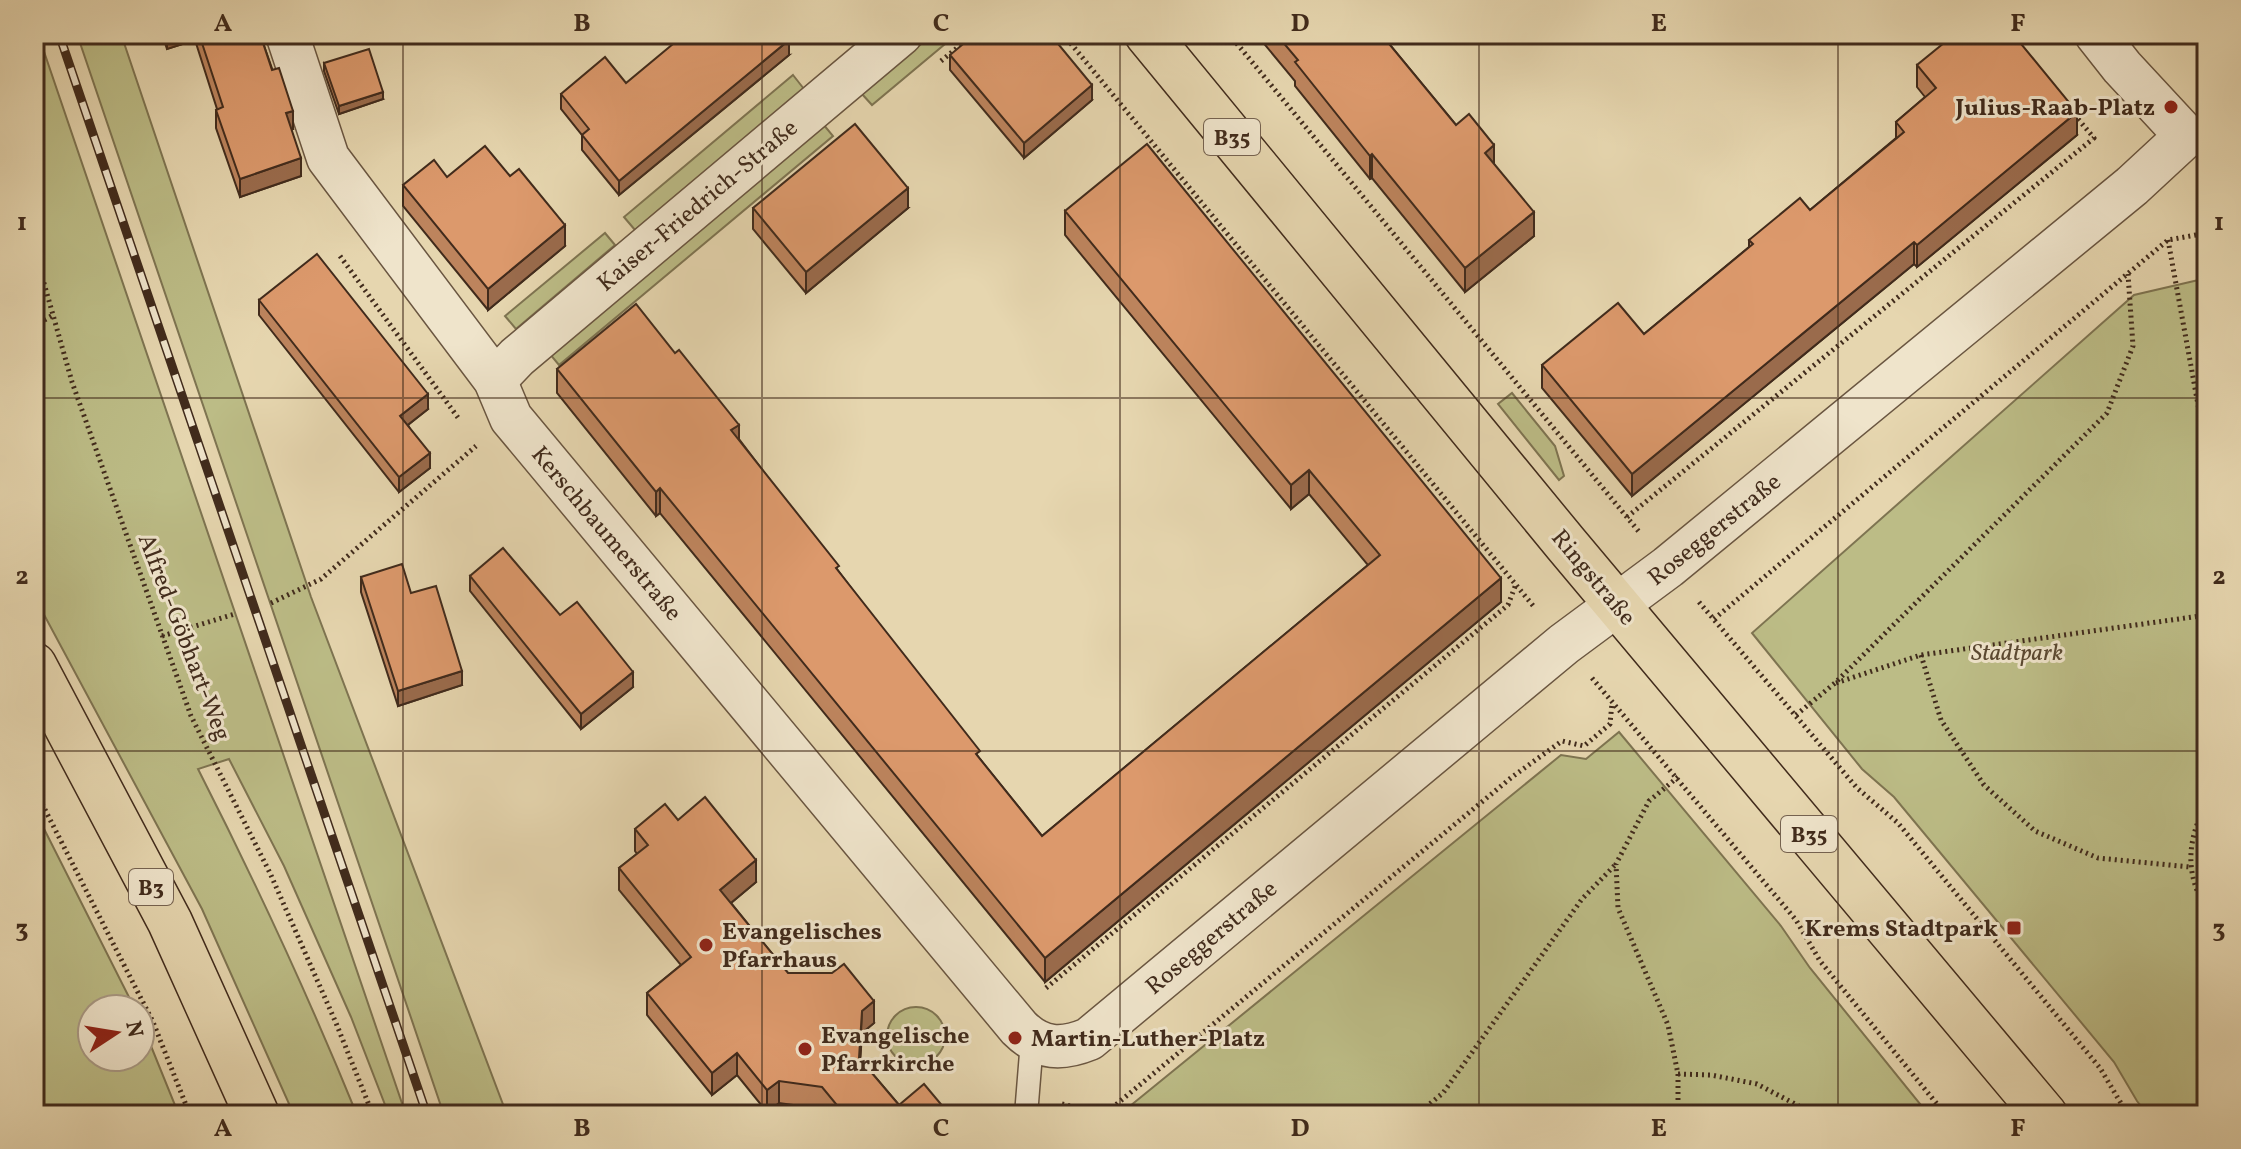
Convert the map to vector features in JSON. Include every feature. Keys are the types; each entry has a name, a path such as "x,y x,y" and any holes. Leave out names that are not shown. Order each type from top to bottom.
{"main road":[{"name":"Ringstraße","path":"1147,34 1617,605 2045,1115"},
{"name":"B3","path":"34,665 170,922 257,1115"}],"street":[{"name":"Kerschbaumerstraße","path":"287,34 328,158 495,380 511,418 1032,1041"},
{"name":"Kaiser-Friedrich-Straße","path":"495,380 517,357 901,34"},
{"path":"2096,34 2122,67 2196,137"},
{"name":"Roseggerstraße","path":"1032,1041 1068,1047 1089,1039 1552,654 1668,567 2132,186 2196,137"}],"lane":[{"path":"1026,1115 1032,1041"}],"path":[{"path":"937,65 974,34"},
{"path":"1043,991 1508,605 1516,584 1063,34"},
{"path":"1229,34 1627,517 2094,138 2066,103"},
{"path":"2194,34 2207,50"},
{"path":"2128,1115 2100,1068 1898,823 1857,788 1714,619 2168,240 2207,233"},
{"path":"2168,240 2207,454"},
{"name":"Alfred-Göbhart-Weg","path":"34,248 72,382 191,716 270,873 373,1115"},
{"path":"337,251 462,424"},
{"path":"1796,715 1835,683 2107,413 2133,346 2128,274"},
{"path":"34,326 53,315"},
{"path":"271,603 321,579 477,445 470,434"},
{"path":"162,636 235,614"},
{"path":"1835,683 1921,655 2207,615"},
{"path":"1921,655 1941,720 1984,785 2035,831 2098,858 2190,867"},
{"path":"1109,1115 1107,1112 1512,777 1562,741 1584,746 1610,724 1612,703 1678,777 1796,920 1820,961 1946,1115"},
{"path":"1416,1115 1443,1093 1582,899 1616,864 1649,801 1678,777"},
{"path":"34,788 153,1022 190,1115"},
{"path":"2207,802 2194,827 2190,867 2197,895 2207,910"},
{"path":"1616,864 1618,908 1668,1025 1678,1074 1678,1115"},
{"path":"1678,1074 1711,1075 1757,1084 1816,1115"}],"green space":[{"path":"34,34 38,34 406,1115 389,1115 351,1017 284,866 229,759 198,769 281,940 357,1115 294,1115 202,909 34,596"},
{"path":"77,34 121,34 311,597 507,1115 444,1115"},
{"path":"933,34 957,34 872,105 862,94"},
{"path":"793,75 804,89 635,230 624,217"},
{"path":"823,124 833,136 559,365 549,353"},
{"path":"605,233 615,245 516,329 505,316"},
{"name":"Stadtpark","path":"2207,278 2207,1115 2148,1115 2114,1062 1894,797 1862,769 1752,633 2134,295"},
{"path":"1512,393 1555,446 1564,476 1559,480 1498,404"},
{"path":"1619,732 1781,926 1810,968 1929,1115 1119,1115 1561,755 1586,759"},
{"path":"34,809 127,993 76,993 76,1073 156,1073 156,1058 179,1115 34,1115"},
{"path":"916,1007 937,1015 945,1036 937,1057 916,1065 895,1057 887,1036 895,1015"}],"building":[{"path":"199,34 260,34 272,70 279,68 293,111 286,113 301,158 240,179 216,110 223,107"},
{"path":"685,34 784,34 789,40 619,181 582,135 589,129 561,94 605,57 626,83"},
{"path":"975,34 1050,34 1092,85 1024,143 950,55"},
{"path":"1276,34 1381,34 1456,125 1469,114 1494,145 1485,153 1534,212 1465,268 1372,154 1370,156"},
{"path":"1955,34 2013,34 2077,112 1632,474 1542,365 1618,303 1644,334 1753,244 1749,240 1800,198 1810,210 1904,132 1896,122 1936,88 1917,65"},
{"path":"369,49 383,92 339,106 324,63"},
{"path":"855,124 908,188 806,272 753,208"},
{"path":"1147,144 1501,578 1045,958 660,488 656,492 557,369 636,304 675,353 679,350 739,425 731,430 839,566 836,568 980,751 976,754 1042,836 1380,555 1309,470 1291,485 1065,211"},
{"path":"485,146 510,176 519,169 565,225 488,289 403,185 434,160 447,177"},
{"path":"317,254 428,394 400,416 430,453 399,477 259,300"},
{"path":"503,548 560,615 577,602 633,672 581,714 470,576"},
{"path":"402,564 411,593 436,586 462,671 398,691 361,577"},
{"path":"705,797 756,860 720,890 788,973 832,973 844,964 874,1001 862,1011 859,1058 899,1105 924,1084 950,1115 845,1115 822,1087 779,1081 767,1090 737,1053 712,1073 647,993 691,957 619,868 648,845 635,829 665,804 678,820"}],"railway":[{"path":"59,34 427,1115"}],"place":[{"name":"Julius-Raab-Platz","path":"2171,107"},
{"name":"Krems Stadtpark","path":"2014,928"},
{"name":"Evangelisches Pfarrhaus","path":"706,945"},
{"name":"Martin-Luther-Platz","path":"1015,1038"},
{"name":"Evangelische Pfarrkirche","path":"805,1049"}]}
